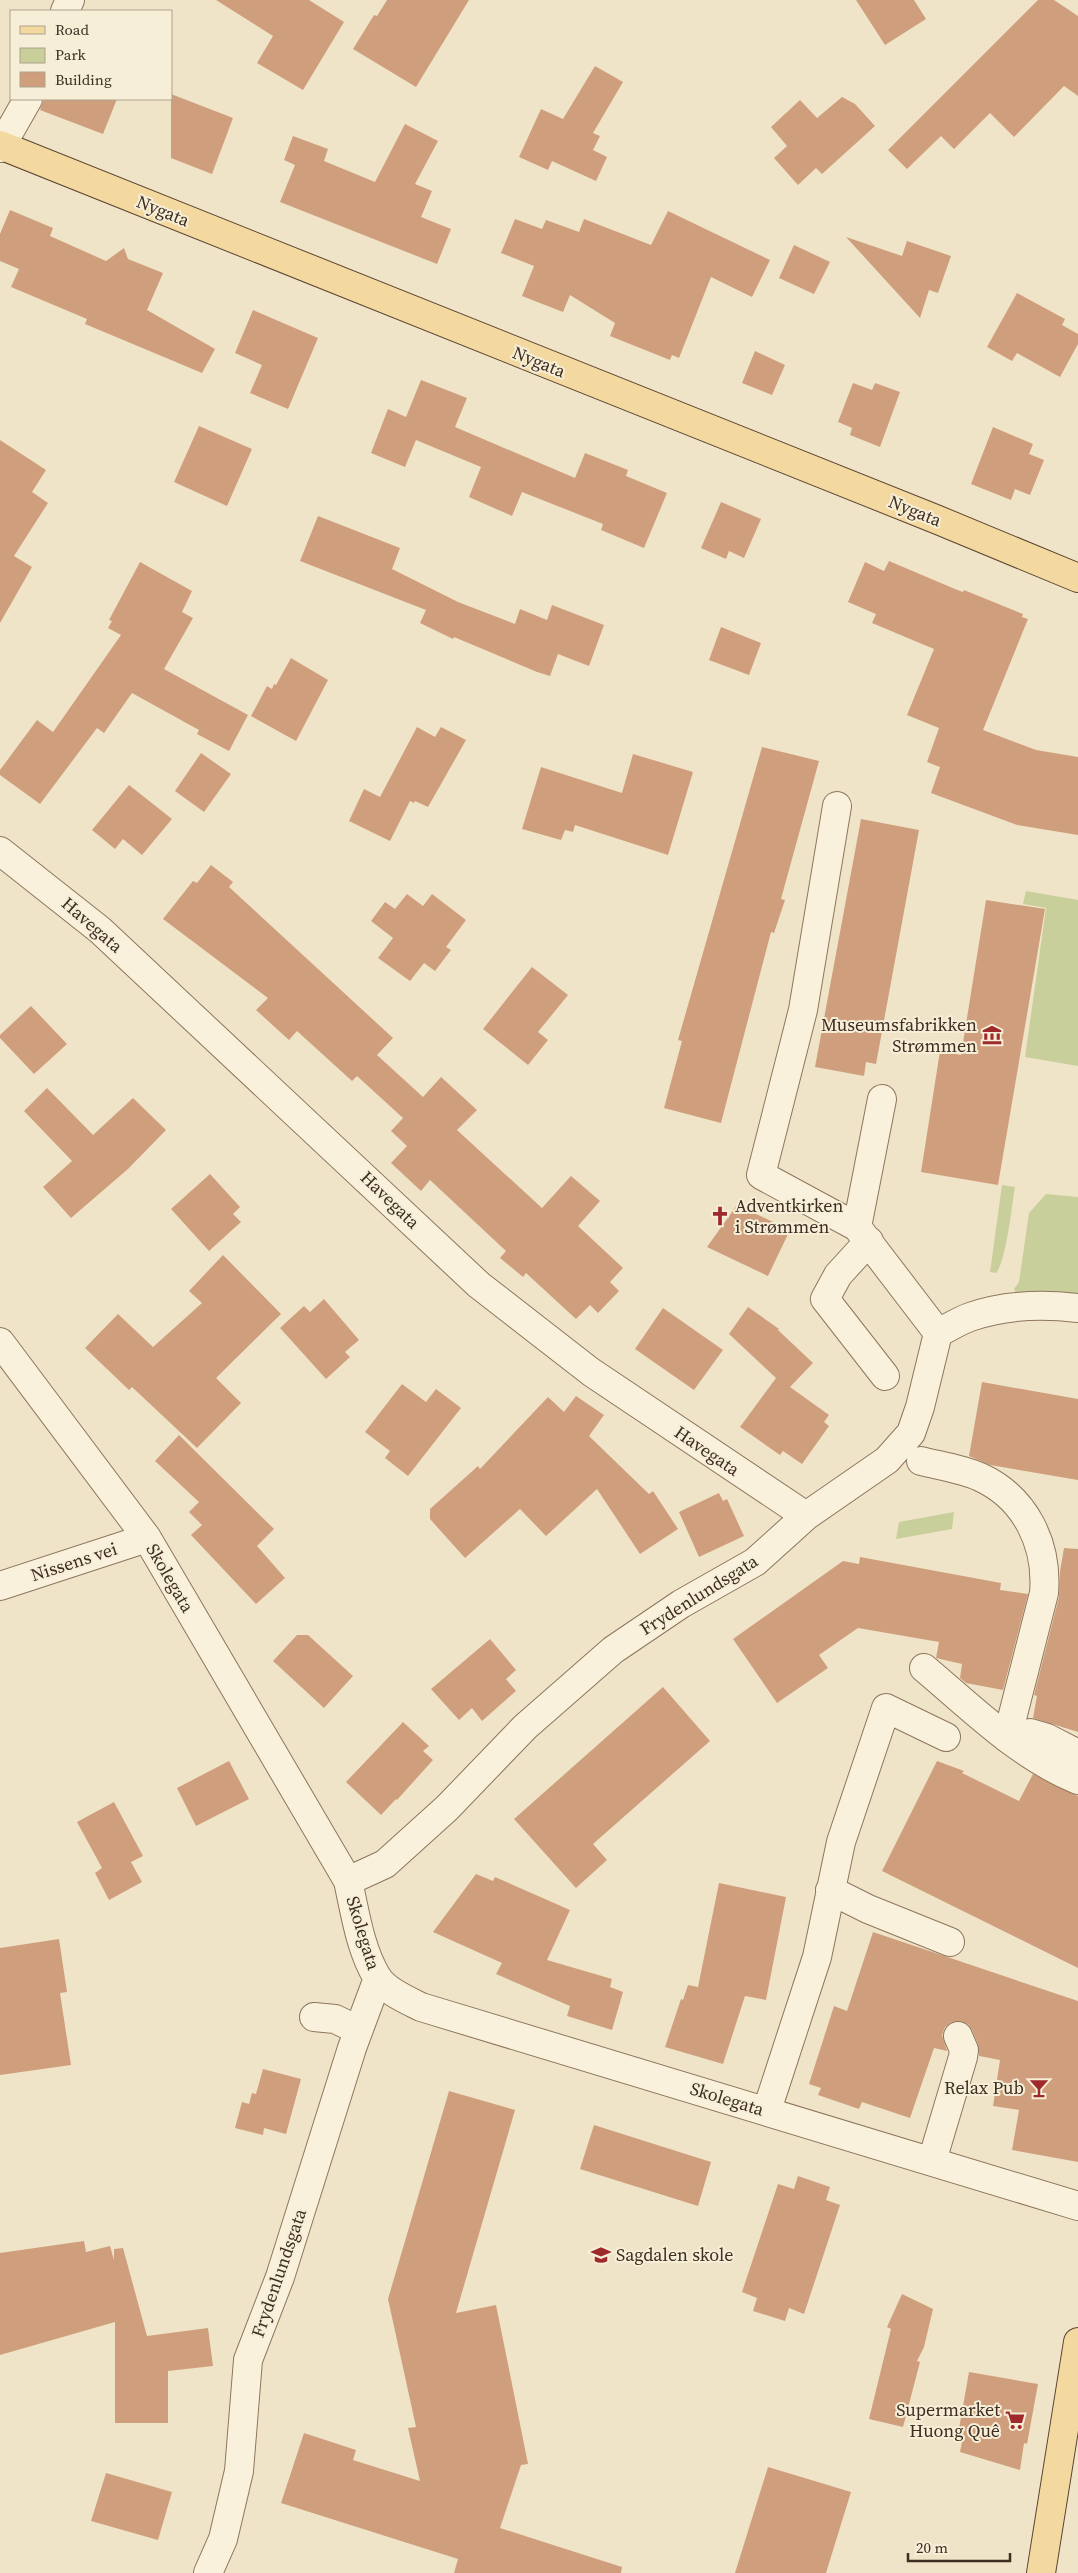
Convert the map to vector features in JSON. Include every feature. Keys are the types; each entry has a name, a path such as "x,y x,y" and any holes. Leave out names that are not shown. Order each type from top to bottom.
{"main road":[{"name":"Nygata","path":"1,146 938,520 1078,578"},
{"path":"1041,2573 1078,2342"}],"street":[{"path":"1,146 27,100"},
{"path":"837,806 803,1010 761,1175 863,1234 938,1333 969,1317 1006,1309 1050,1305 1078,1308"},
{"name":"Havegata","path":"0,851 100,930 479,1285 592,1372 806,1516"},
{"path":"882,1099 863,1234 826,1299 885,1376"},
{"name":"Frydenlundsgata","path":"348,1881 385,1864 447,1808 525,1727 614,1650 681,1604 755,1562 806,1516 886,1460 911,1433 920,1407 938,1333"},
{"name":"Skolegata","path":"0,1342 147,1538 348,1881 362,1939 378,1978 400,1996 421,2007 767,2110 1078,2206"},
{"path":"921,1461 961,1470 1000,1488 1022,1511 1034,1529 1042,1549 1046,1571 1044,1593 1018,1736"},
{"name":"Nissens vei","path":"0,1586 147,1538"},
{"path":"924,1668 1018,1736 1055,1771 1078,1780"},
{"path":"767,2110 817,1957 841,1842 886,1708 946,1737"},
{"path":"1018,1736 1047,1738 1078,1754"},
{"path":"830,1890 868,1909 950,1942"},
{"name":"Frydenlundsgata","path":"208,2573 223,2539 239,2471 248,2360 280,2277 358,2030 378,1978"},
{"path":"314,2017 335,2019 358,2030"},
{"path":"932,2162 963,2057 964,2050 958,2036"}],"green space":[{"path":"1026,891 1078,900 1078,1066 1025,1057 1046,908 1023,904"},
{"path":"1002,1185 1015,1187 1006,1246 1000,1267 996,1273 990,1272"},
{"path":"1046,1194 1078,1197 1078,1293 1017,1295 1014,1289 1019,1282 1029,1213"},
{"path":"954,1512 952,1529 896,1539 899,1522"}],"building":[{"path":"216,0 309,0 344,22 303,90 257,63 273,36"},
{"path":"387,0 469,0 416,87 353,49 374,15 377,16"},
{"path":"856,0 914,0 926,19 885,45"},
{"path":"1038,0 1054,0 1078,16 1078,96 1064,86 1014,137 990,113 954,149 941,136 907,169 888,150"},
{"path":"595,66 623,82 593,133 600,136 593,150 607,157 596,181 552,161 548,170 519,157 541,109 563,119"},
{"path":"172,94 233,118 212,174 171,158"},
{"path":"842,97 855,104 875,126 822,174 816,168 798,185 774,158 787,146 771,127 800,100 817,118"},
{"path":"44,100 117,100 103,134 40,110"},
{"path":"405,124 438,141 415,184 432,191 421,217 451,229 437,264 280,202 295,165 284,160 293,136 328,149 324,161 375,182"},
{"path":"10,210 53,228 50,236 106,261 124,248 128,259 163,273 147,310 215,349 202,373 85,324 87,319 11,287 19,269 0,261 0,234"},
{"path":"668,211 770,260 752,297 711,277 679,358 672,355 670,360 610,336 615,323 570,295 563,312 522,296 534,266 501,253 515,219 542,229 546,220 579,232 584,219 651,245"},
{"path":"846,237 902,256 907,241 951,256 938,293 929,290 920,318"},
{"path":"794,245 830,262 814,294 779,278"},
{"path":"1017,293 1065,319 1062,325 1078,334 1078,344 1060,377 1017,353 1012,361 987,347"},
{"path":"253,310 318,338 288,409 250,393 262,365 235,353"},
{"path":"755,351 785,365 772,395 742,383"},
{"path":"421,380 467,398 455,427 575,478 585,453 628,470 626,476 667,493 644,548 601,530 603,524 522,492 512,516 469,497 481,467 416,440 405,467 371,453 388,409 406,417"},
{"path":"853,383 872,390 875,383 900,392 880,447 850,435 852,428 838,422"},
{"path":"199,426 252,449 227,506 174,482"},
{"path":"993,427 1033,444 1029,454 1044,460 1030,495 1015,489 1011,500 971,484"},
{"path":"0,440 46,470 32,492 48,503 14,556 32,567 0,623"},
{"path":"721,502 761,519 744,558 729,551 726,559 701,548"},
{"path":"318,516 400,548 392,569 458,602 515,624 520,609 547,620 552,605 604,625 589,666 558,654 550,676 537,672 454,637 453,639 420,623 426,610 300,561"},
{"path":"889,561 955,589 963,592 964,590 1023,614 1022,617 1028,619 983,730 1036,750 1078,757 1078,835 1017,825 931,793 940,767 927,762 939,728 907,715 934,649 872,623 876,614 848,602 865,562 884,571"},
{"path":"140,562 192,591 182,612 193,618 164,669 248,715 229,751 197,734 199,730 132,693 104,733 97,728 40,804 0,775 0,770 37,720 53,732 121,635 108,628 112,621 109,620"},
{"path":"721,627 761,643 749,675 709,660"},
{"path":"291,658 328,680 296,741 251,716 267,686 272,689 274,684 276,685"},
{"path":"417,727 435,737 441,727 466,740 428,807 415,801 414,803 410,801 390,841 349,821 364,789 380,797"},
{"path":"762,747 819,761 781,899 785,900 774,933 771,932 721,1123 664,1108 682,1041 678,1040"},
{"path":"201,753 231,774 204,812 175,791"},
{"path":"633,754 693,772 668,855 575,825 573,832 565,830 561,840 522,829 541,767 622,793"},
{"path":"129,785 172,819 142,855 123,839 115,849 92,830"},
{"path":"861,819 919,830 876,1064 866,1062 864,1076 815,1067"},
{"path":"211,865 233,882 229,887 393,1038 377,1055 423,1097 441,1077 477,1110 457,1130 542,1208 571,1176 600,1201 578,1226 623,1268 610,1282 619,1291 598,1313 590,1305 576,1319 526,1273 523,1277 500,1258 506,1251 430,1180 421,1191 391,1163 407,1146 391,1131 403,1118 357,1076 352,1081 297,1031 289,1040 256,1010 268,998 163,919 193,881 197,883"},
{"path":"407,894 423,906 432,894 466,920 446,947 451,950 435,971 424,963 410,981 378,958 393,938 371,921 385,902 395,909"},
{"path":"986,900 1045,909 998,1185 921,1172 940,1051 961,1055"},
{"path":"532,967 568,995 538,1032 548,1040 528,1065 483,1029"},
{"path":"31,1006 67,1044 34,1074 0,1038 0,1035"},
{"path":"47,1088 93,1135 133,1098 166,1130 128,1169 71,1218 43,1187 72,1161 24,1111"},
{"path":"210,1174 240,1207 233,1214 241,1222 209,1251 171,1209"},
{"path":"737,1205 790,1230 768,1276 707,1247"},
{"path":"223,1255 281,1314 216,1378 241,1403 197,1448 132,1387 129,1390 85,1348 118,1314 153,1347 202,1303 189,1291"},
{"path":"324,1299 359,1340 345,1352 350,1357 326,1379 280,1328 304,1306 310,1312"},
{"path":"748,1307 779,1329 813,1363 790,1387 829,1415 824,1422 829,1426 802,1464 783,1451 780,1455 740,1427 776,1378 729,1334"},
{"path":"663,1308 723,1350 694,1390 635,1349"},
{"path":"982,1382 1078,1399 1078,1480 990,1465 969,1456"},
{"path":"402,1384 426,1402 436,1389 461,1408 408,1476 385,1458 390,1451 365,1432"},
{"path":"576,1396 604,1415 589,1436 649,1494 653,1491 678,1529 640,1554 597,1489 546,1536 520,1509 465,1558 430,1519 430,1509 478,1466 480,1469 548,1397 564,1412"},
{"path":"179,1435 274,1529 257,1546 285,1578 256,1604 191,1535 202,1525 189,1512 199,1502 155,1461"},
{"path":"719,1493 723,1501 727,1499 744,1536 699,1557 679,1512"},
{"path":"1064,1548 1078,1549 1078,1732 1033,1718 1037,1696 1034,1695 1059,1597 1060,1571"},
{"path":"860,1557 1001,1583 1000,1590 1028,1594 1003,1690 966,1683 960,1678 962,1664 936,1658 939,1642 858,1628 819,1655 828,1668 777,1703 733,1639 843,1561 859,1564"},
{"path":"297,1635 308,1635 353,1676 324,1708 273,1661"},
{"path":"490,1639 516,1670 506,1679 516,1691 482,1721 472,1708 459,1720 431,1689"},
{"path":"663,1687 710,1741 593,1844 607,1860 576,1888 514,1819"},
{"path":"403,1722 429,1746 423,1751 433,1760 381,1815 346,1782"},
{"path":"229,1761 249,1799 196,1826 177,1788"},
{"path":"937,1761 964,1771 962,1773 1019,1801 1033,1774 1078,1796 1078,1968 882,1871"},
{"path":"114,1802 143,1856 131,1862 142,1882 109,1900 95,1873 102,1868 77,1822"},
{"path":"476,1874 493,1881 495,1877 570,1910 547,1960 612,1979 610,1987 623,1992 612,2030 567,2016 570,2006 496,1974 502,1963 433,1932"},
{"path":"719,1883 786,1897 766,2000 745,1996 723,2064 665,2047 681,1999 683,2000 688,1985 698,1987"},
{"path":"873,1932 1078,2001 1078,2162 1012,2150 1019,2110 993,2106 1000,2060 979,2056 978,2044 972,2030 968,2024 960,2021 952,2022 945,2027 942,2035 947,2051 934,2048 910,2118 862,2102 859,2109 818,2095 821,2088 809,2084 834,2006 847,2011"},
{"path":"59,1939 67,1992 60,1993 71,2065 0,2075 0,1948"},
{"path":"263,2069 301,2079 286,2134 264,2128 263,2135 235,2128 242,2102 249,2104 252,2093 256,2094"},
{"path":"449,2091 515,2110 456,2313 496,2305 528,2464 521,2465 500,2528 622,2567 621,2573 454,2573 458,2559 281,2503 304,2433 356,2450 353,2460 420,2481 408,2428 416,2427 388,2299"},
{"path":"594,2125 711,2162 698,2206 580,2169"},
{"path":"798,2176 830,2187 826,2200 840,2205 804,2314 789,2308 785,2321 753,2311 757,2298 742,2292 778,2184 794,2189"},
{"path":"84,2241 86,2252 110,2246 114,2260 114,2249 123,2248 147,2336 208,2328 213,2366 168,2371 168,2423 115,2423 115,2322 0,2355 0,2253"},
{"path":"902,2294 933,2309 924,2347 917,2361 920,2362 903,2427 869,2419 891,2329 887,2327"},
{"path":"969,2372 1038,2384 1027,2444 1024,2443 1020,2470 960,2452 962,2442 957,2440"},
{"path":"768,2467 851,2492 826,2573 735,2573"},
{"path":"106,2473 172,2492 158,2540 91,2521"}],"place":[{"name":"Museumsfabrikken Strømmen","path":"992,1035"},
{"name":"Adventkirken i Strømmen","path":"720,1216"},
{"name":"Relax Pub","path":"1039,2088"},
{"name":"Sagdalen skole","path":"601,2255"},
{"name":"Supermarket Huong Quê","path":"1015,2420"}]}
